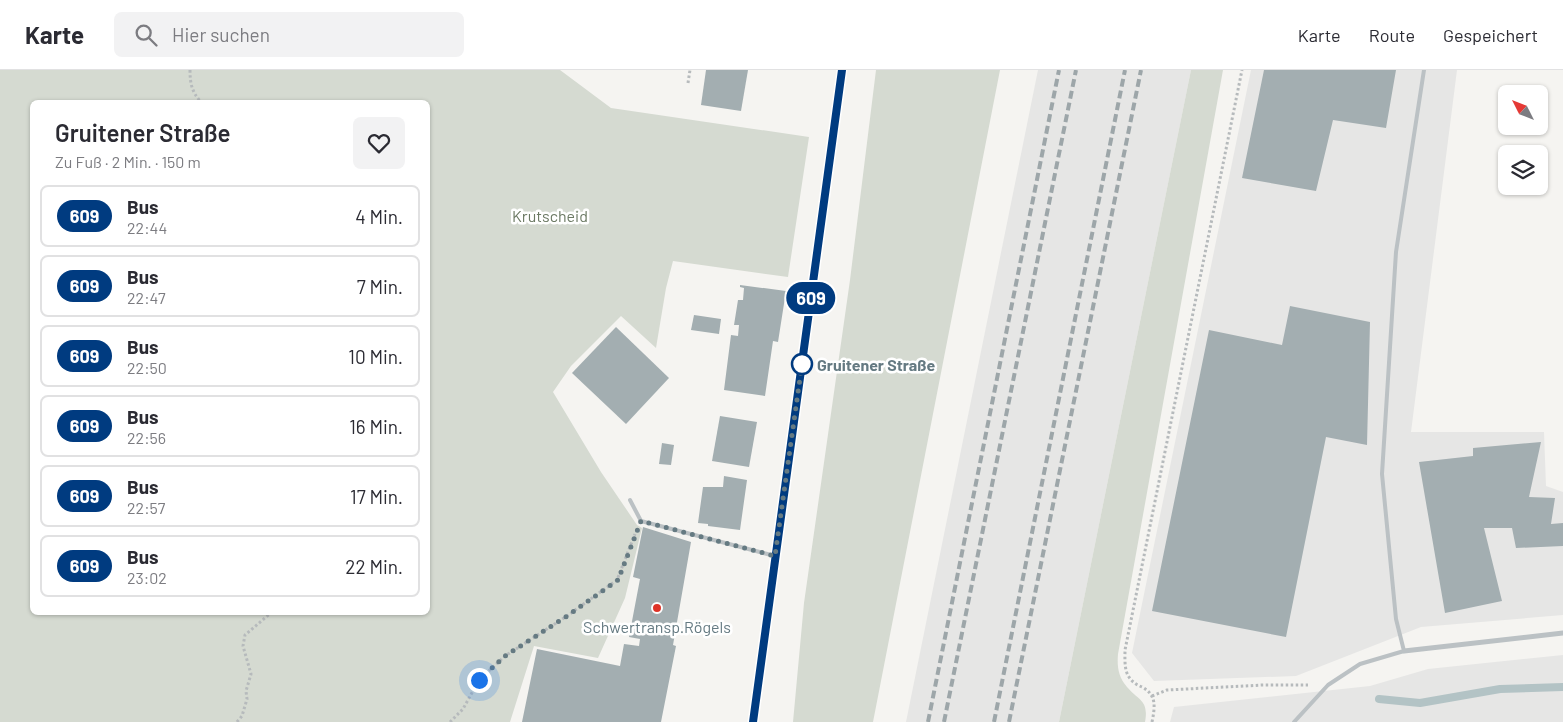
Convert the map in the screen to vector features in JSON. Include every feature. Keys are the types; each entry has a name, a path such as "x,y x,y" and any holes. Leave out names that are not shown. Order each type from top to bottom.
{"street":[{"path":"753,722 842,70"},
{"path":"1404,651 1563,633"}],"lane":[{"path":"1294,722 1328,685 1360,664 1404,651 1396,619 1382,474 1396,252 1424,70"},
{"path":"630,500 641,521 775,556"}],"path":[{"path":"190,70 193,94 199,100"},
{"path":"688,83 690,70"},
{"path":"1152,722 1155,704 1152,696 1128,676 1125,666 1125,650 1242,70"},
{"path":"450,722 463,709 479,680 505,656 618,580 641,521"},
{"path":"237,722 242,716 247,700 246,691 250,674 243,646 245,635 268,615"},
{"path":"1152,696 1167,690 1263,685 1328,685"}],"shaded area":[{"path":"1038,70 1191,70 1059,722 906,722"},
{"path":"1251,70 1457,70 1411,432 1544,432 1546,486 1563,492 1563,615 1421,627 1296,676 1154,681 1132,653"},
{"path":"1563,655 1563,722 1170,722 1174,707 1370,686 1428,669"}],"green space":[{"name":"Krutscheid","path":"0,70 560,70 611,108 809,137 788,277 673,261 666,288 656,348 621,316 571,366 553,392 601,472 637,525 642,528 625,598 598,658 534,646 510,722 0,722"},
{"path":"876,70 1000,70 873,722 793,722 804,603 850,280"},
{"path":"1191,70 1223,70 1118,654 1120,675 1127,687 1144,705 1146,709 1145,722 1059,722"}],"building":[{"path":"706,70 748,70 741,111 701,105"},
{"path":"1264,70 1396,70 1386,128 1333,120 1316,191 1242,178"},
{"path":"740,285 786,291 778,342 773,341 765,396 724,390 731,335 738,336 739,325 734,325 738,300 743,300 744,288 740,287"},
{"path":"1290,306 1370,322 1367,445 1326,437 1286,637 1152,611 1209,330 1282,345"},
{"path":"694,315 721,319 719,334 691,330"},
{"path":"616,327 669,378 626,424 572,373"},
{"path":"720,416 757,422 749,467 712,461"},
{"path":"1541,442 1529,497 1555,498 1551,524 1563,523 1563,546 1516,548 1512,528 1484,528 1502,601 1445,613 1419,462 1473,456 1473,448"},
{"path":"662,443 674,445 671,465 659,464"},
{"path":"724,476 747,480 740,530 698,523 703,487 723,487"},
{"path":"643,527 691,542 673,645 676,646 661,722 522,722 537,649 620,666 624,644 639,646 640,639 629,637 640,579 633,577"}],"waterway":[{"path":"1379,699 1420,703 1500,689 1563,687"}],"railway":[{"path":"928,722 1059,70"},
{"path":"944,722 1076,70"},
{"path":"994,722 1125,70"},
{"path":"1009,722 1141,70"}],"bus line":[{"name":"609","path":"753,722 842,70"}],"place":[{"name":"Gruitener Straße","path":"802,364"},
{"name":"Schwertransp.Rögels","path":"657,608"}],"route":[{"path":"479,680 505,656 618,580 641,521 775,556 803,357 802,364"}]}
